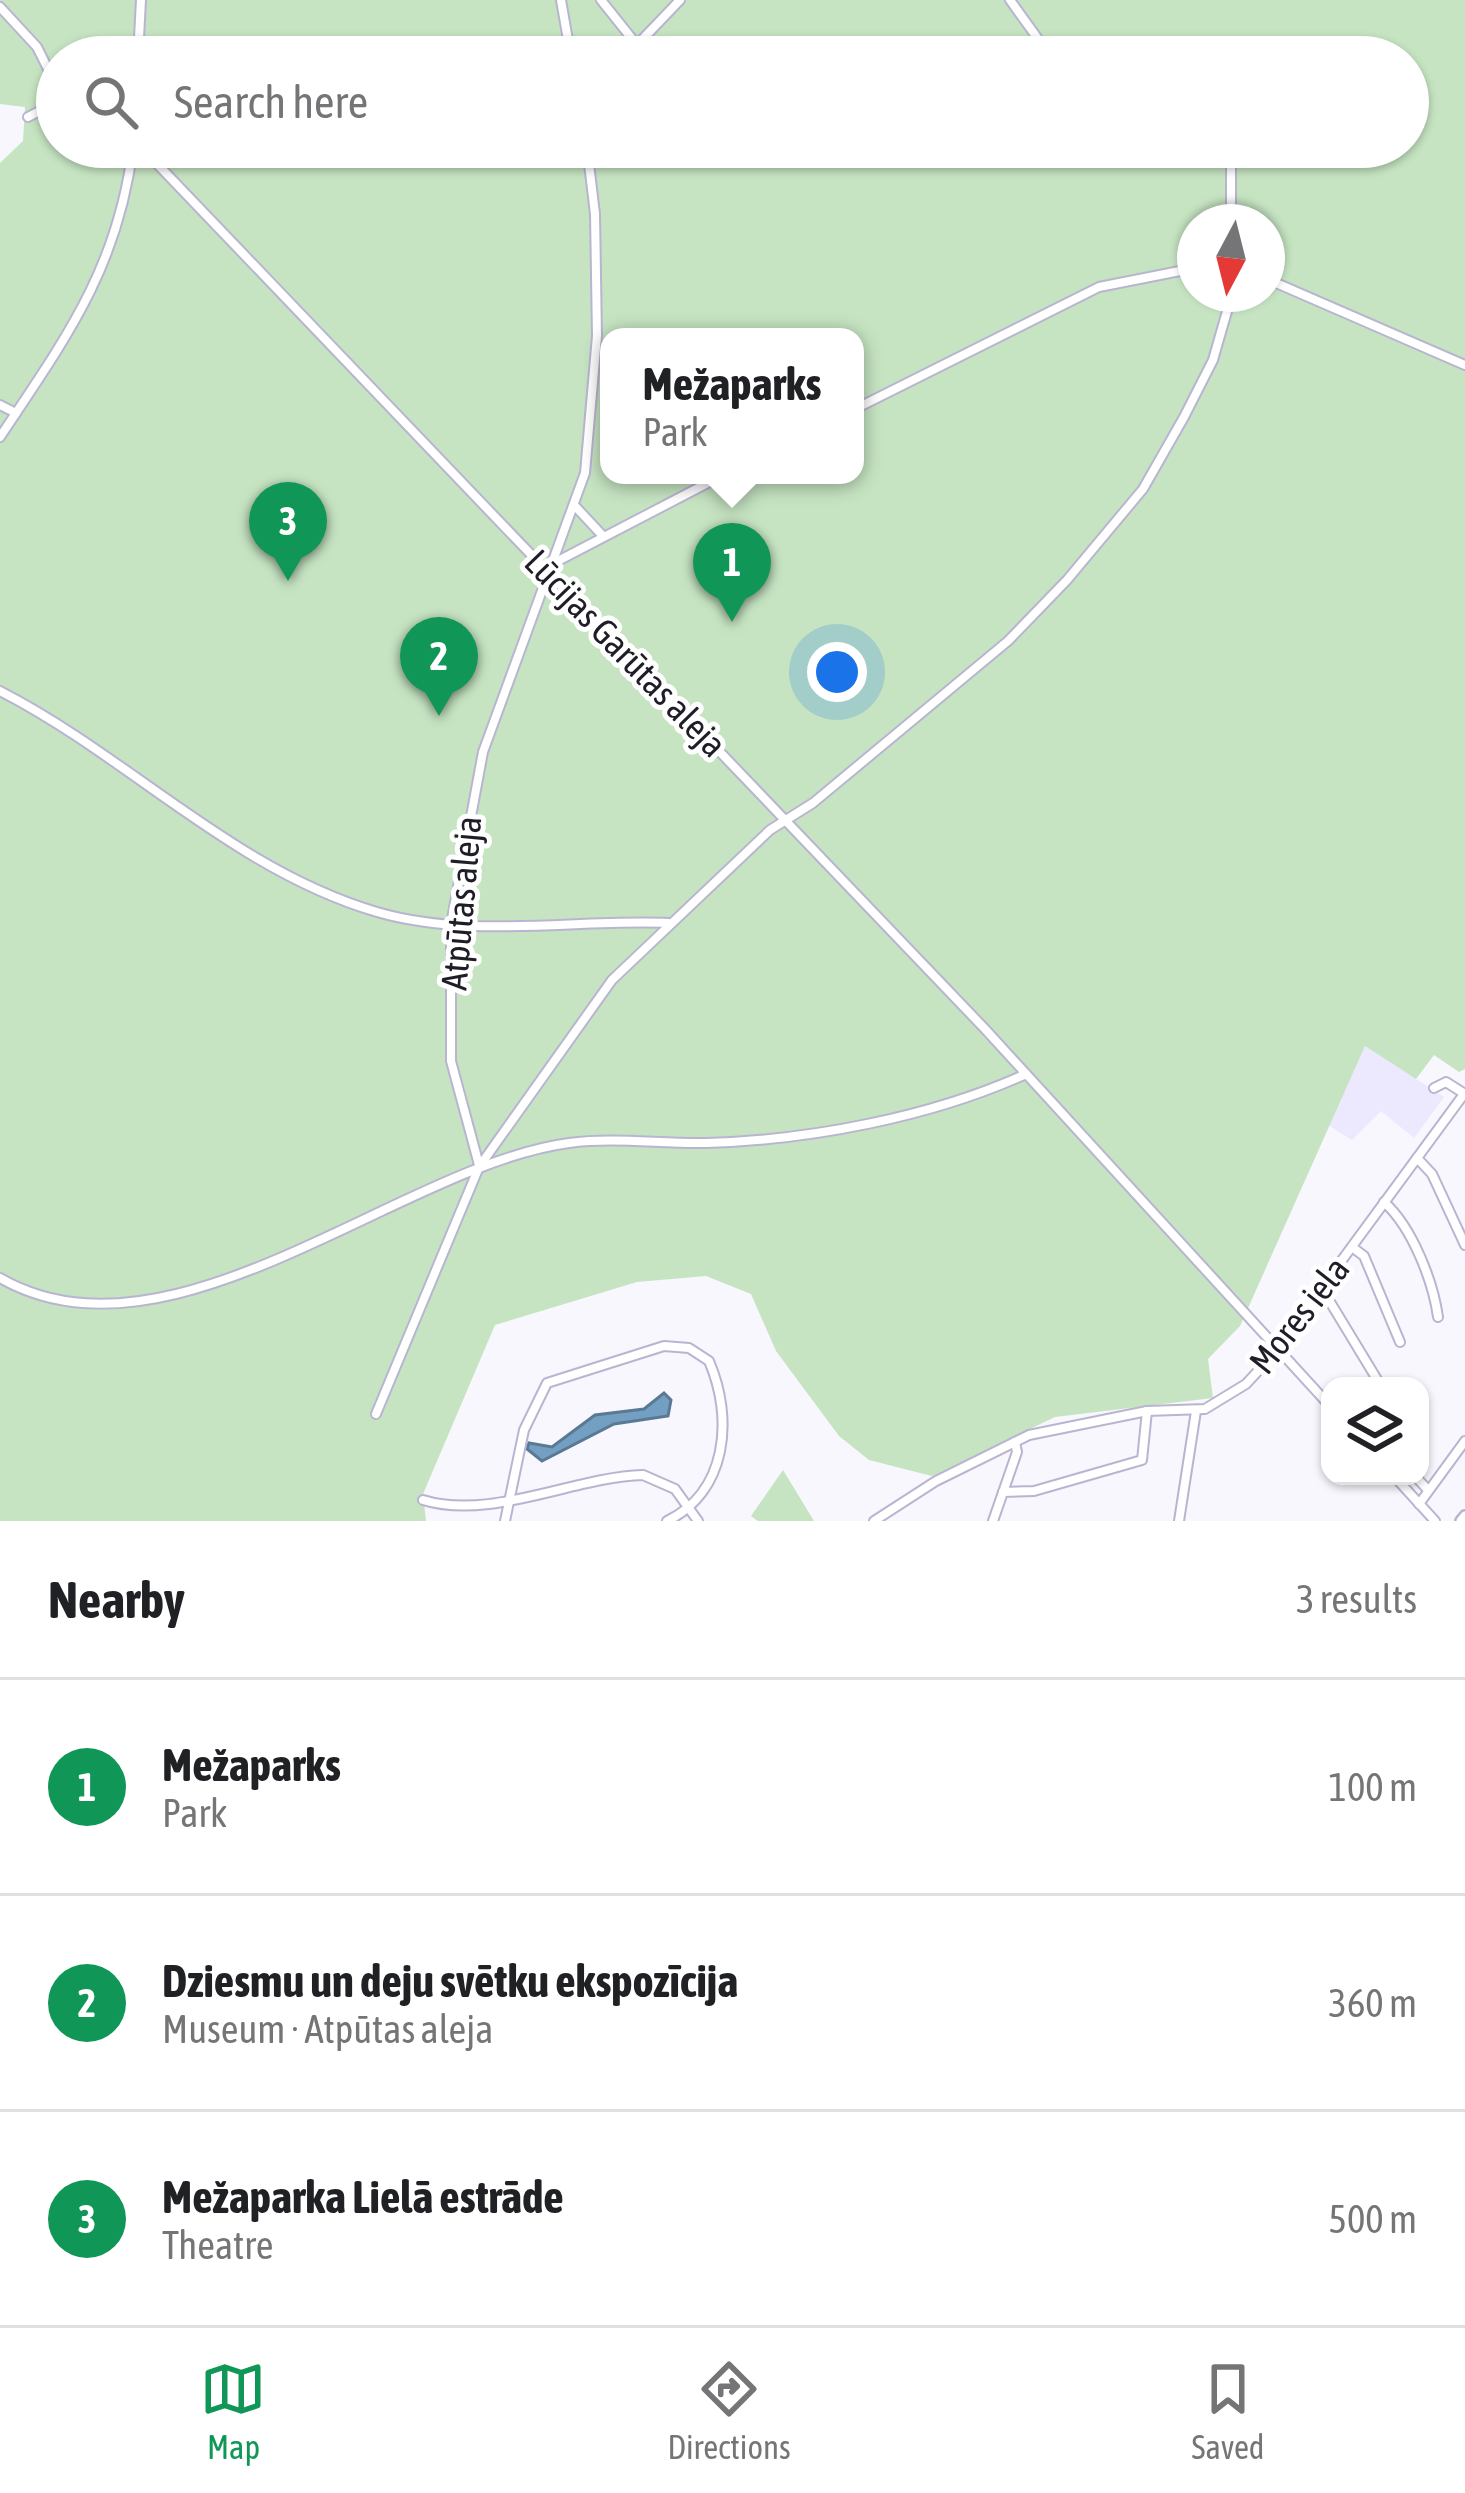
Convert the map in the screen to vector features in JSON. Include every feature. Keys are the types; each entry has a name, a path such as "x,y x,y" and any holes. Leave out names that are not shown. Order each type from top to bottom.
{"street":[{"path":"139,36 141,0"},
{"path":"561,0 568,36"},
{"path":"601,0 630,36"},
{"path":"646,36 680,0"},
{"path":"1010,0 1036,36"},
{"path":"0,7 36,46"},
{"path":"28,117 36,113"},
{"path":"0,436 95,292 122,216 132,168"},
{"name":"Lūcijas Garūtas aleja","path":"158,168 550,567 1321,1396"},
{"name":"Atpūtas aleja","path":"479,1167 452,1061 452,924 483,752 585,473 597,336 595,214 589,168"},
{"path":"1231,168 1231,204"},
{"path":"864,406 1109,283 1177,271"},
{"path":"1285,287 1465,365"},
{"path":"376,1414 479,1167 612,980 668,923 785,821 1008,641 1143,489 1206,377 1226,312"},
{"path":"0,405 16,413"},
{"path":"550,567 602,535 705,484"},
{"path":"574,505 602,535"},
{"path":"0,691 52,721 176,808 293,878 376,912 452,924 668,923"},
{"path":"0,1278 41,1296 84,1301 198,1287 272,1263 479,1167 570,1142 707,1143 813,1131 933,1106 1026,1074"},
{"path":"1434,1088 1446,1082 1464,1094"},
{"name":"Mores iela","path":"874,1521 936,1481 1040,1432 1147,1411 1196,1411 1246,1384 1464,1094"},
{"path":"1417,1158 1428,1167 1465,1245"},
{"path":"1384,1202 1400,1218 1438,1317"},
{"path":"1352,1246 1364,1256 1400,1342"},
{"path":"1321,1287 1376,1377"},
{"path":"506,1520 524,1430 542,1388 559,1377 674,1345 706,1358 718,1396 719,1460 693,1509 667,1521"},
{"path":"1003,1492 1034,1491 1142,1460 1147,1411"},
{"path":"1179,1521 1196,1411"},
{"path":"1419,1504 1465,1441"},
{"path":"993,1521 1016,1442"},
{"path":"494,1518 506,1520 633,1475 658,1478 693,1509 698,1521"},
{"path":"1402,1485 1435,1521"},
{"path":"1423,1485 1428,1490"},
{"path":"423,1500 439,1510 482,1517"}],"shaded area":[{"path":"1365,1046 1444,1097 1414,1138 1381,1111 1352,1140 1328,1125"}],"green space":[{"path":"0,0 1465,0 1465,1069 1459,1072 1434,1055 1416,1079 1365,1046 1240,1326 1208,1359 1213,1398 1055,1417 932,1476 869,1460 839,1436 776,1351 751,1294 706,1276 637,1282 495,1325 423,1494 426,1521 0,1521 0,163 23,141 25,107 0,104"},
{"path":"783,1470 814,1521 758,1521 751,1516"}],"water":[{"path":"664,1393 671,1400 668,1416 614,1424 542,1461 527,1449 529,1443 552,1447 595,1415 644,1409"}],"place":[{"name":"Mežaparka Lielā estrāde","path":"288,581"},
{"name":"Mežaparks","path":"732,622"},
{"name":"Dziesmu un deju svētku ekspozīcija","path":"439,716"}]}
